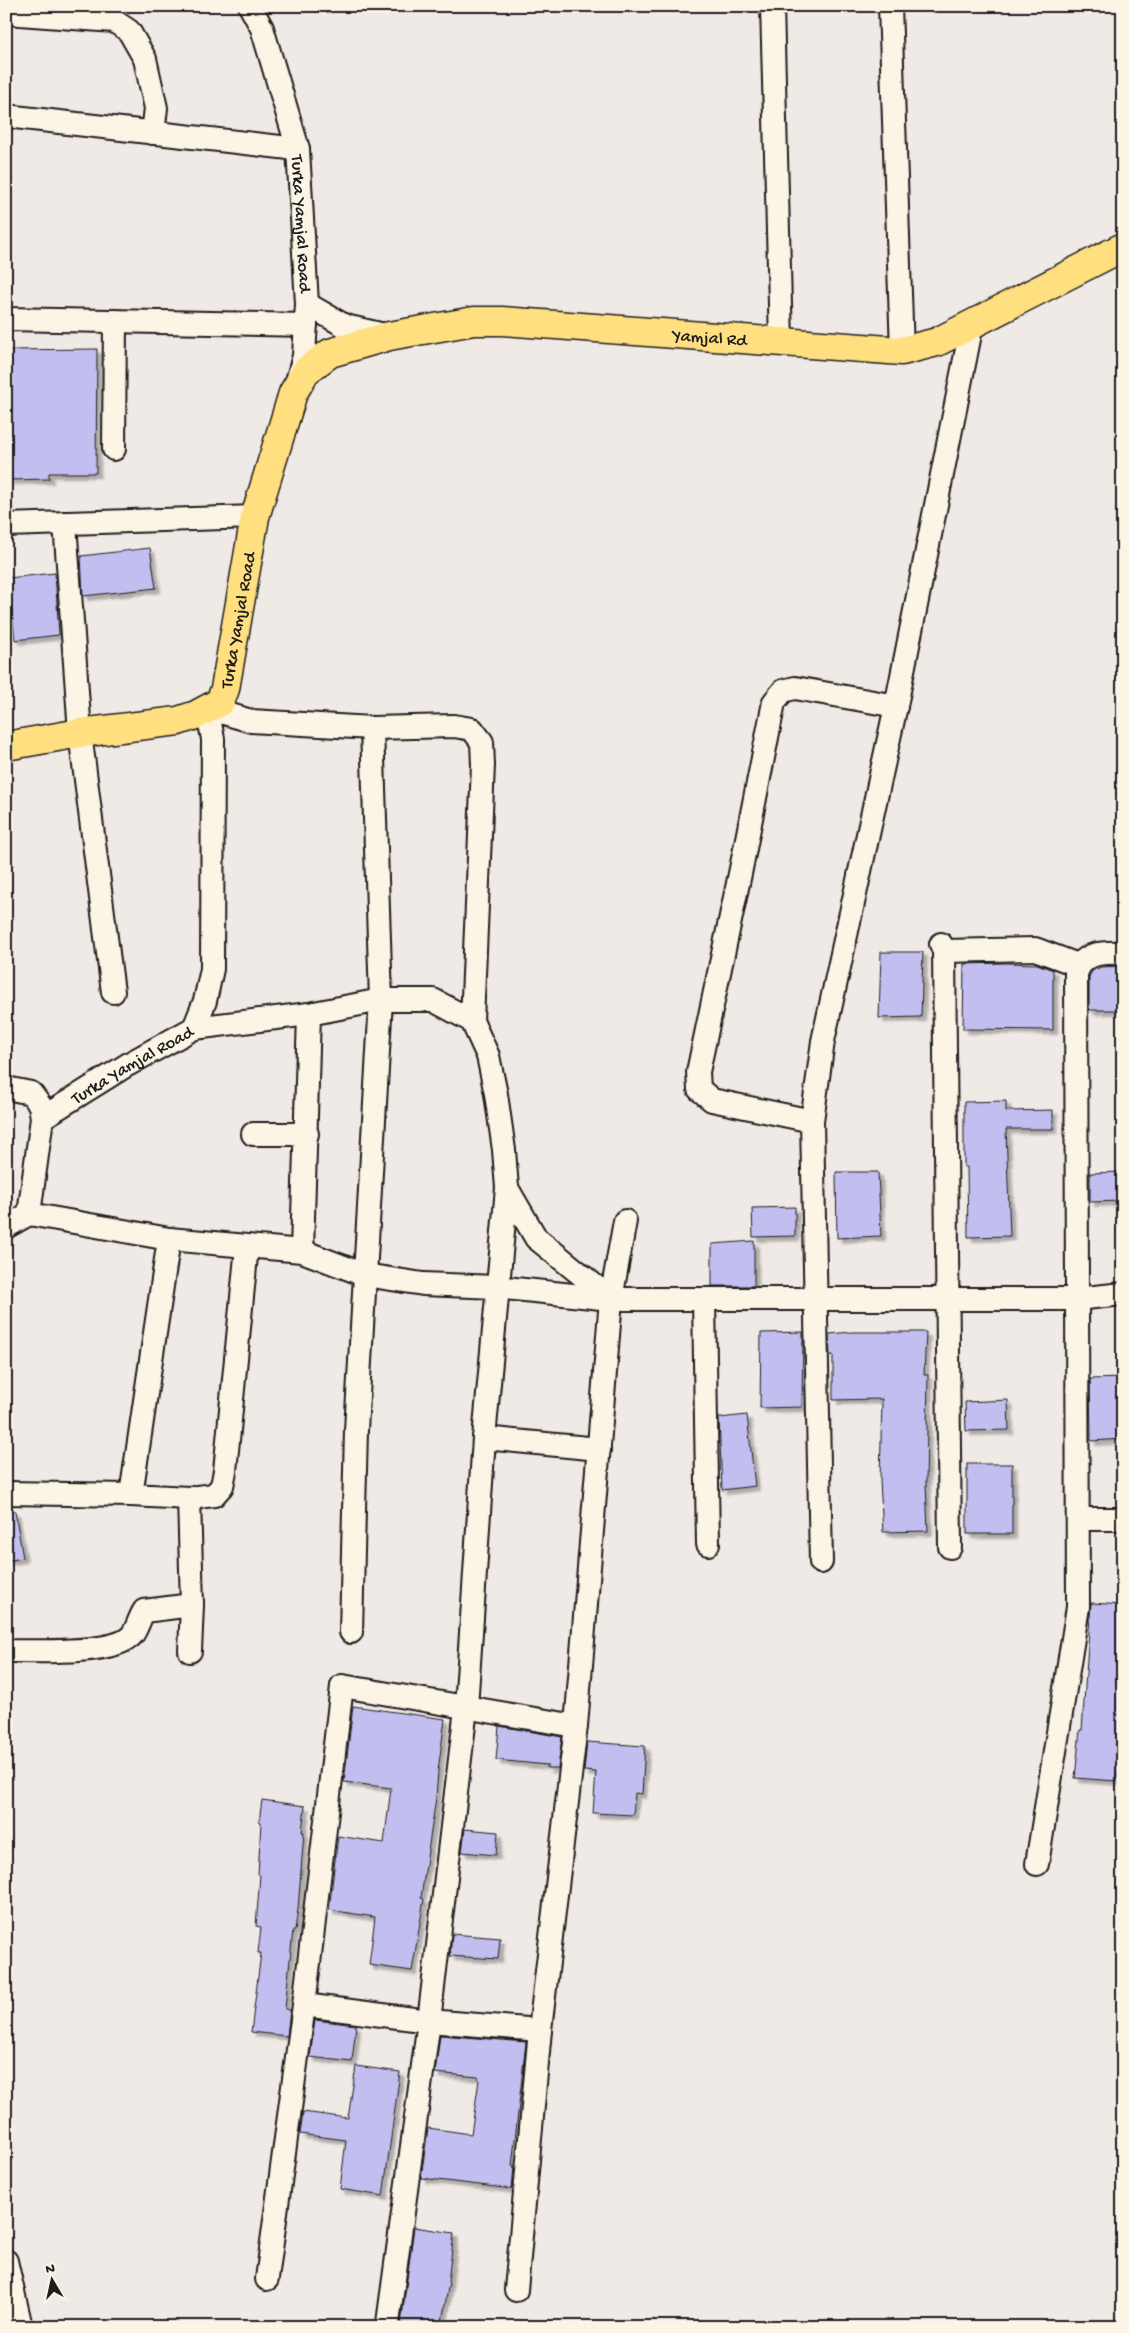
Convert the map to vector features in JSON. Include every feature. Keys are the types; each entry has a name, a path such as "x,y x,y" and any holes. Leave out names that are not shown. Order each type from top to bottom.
{"main road":[{"name":"Yamjal Rd","path":"293,393 306,371 330,353 389,336 474,321 502,321 902,351 937,342 1123,247"},
{"name":"Turka Yamjal Road","path":"207,708 220,702 224,689 255,517 293,393"},
{"path":"6,746 80,733 178,721 196,715 207,708"}],"street":[{"name":"Turka Yamjal Road","path":"250,6 262,28 298,150 306,314 304,356 293,393"},
{"path":"772,6 781,342"},
{"path":"890,6 902,351"},
{"path":"6,13 114,21 129,31 145,59 156,108 153,133"},
{"path":"6,116 298,150"},
{"path":"6,319 115,321 306,314 345,326 389,336"},
{"path":"114,449 115,321"},
{"path":"821,1562 812,1121 822,1041 896,706 972,324"},
{"path":"6,525 255,517"},
{"path":"65,523 80,733 113,992"},
{"path":"812,1121 712,1100 698,1089 698,1072 774,702 783,691 795,688 896,706"},
{"name":"Turka Yamjal Road","path":"42,1118 194,1028 205,1000 212,969 213,739 207,708"},
{"path":"207,708 251,721 372,728 454,726 472,730 482,742 483,766 472,1021 488,1056 496,1094 507,1188 496,1286 484,1438 466,1708 429,2021 388,2323"},
{"path":"351,1632 356,1430 381,1000 372,728"},
{"path":"950,1547 943,948 1035,949 1078,965"},
{"path":"1037,1864 1078,1607 1076,974 1078,965 1089,956 1104,952 1123,952"},
{"path":"194,1028 309,1014 381,1000 433,1000 472,1021"},
{"path":"302,1252 307,1134 309,1014"},
{"path":"6,1088 32,1093 40,1105 42,1118 29,1214"},
{"path":"253,1134 307,1134"},
{"path":"507,1188 536,1238 611,1299"},
{"path":"6,1228 29,1214 169,1239 302,1252 365,1275 423,1284 496,1286 611,1299 1076,1299 1123,1294"},
{"path":"516,2290 540,2030 576,1726 611,1299 624,1221"},
{"path":"131,1495 169,1239"},
{"path":"6,1493 189,1498 214,1495 222,1486 247,1246"},
{"path":"704,1299 708,1544"},
{"path":"484,1438 600,1449"},
{"path":"189,1498 192,1604 190,1651"},
{"path":"1078,1519 1123,1519"},
{"path":"6,1651 96,1649 120,1643 132,1635 144,1611 192,1604"},
{"path":"267,2279 304,2005 342,1686 576,1726"},
{"path":"304,2005 429,2021 540,2030"},
{"path":"6,2261 21,2327"}],"building":[{"path":"97,349 96,473 49,473 49,479 9,480 7,350"},
{"path":"150,548 156,588 83,596 81,556"},
{"path":"55,573 59,635 15,640 8,578"},
{"path":"881,952 923,952 921,1017 879,1018"},
{"path":"964,964 1037,964 1053,970 1053,1030 963,1029"},
{"path":"1123,966 1123,1010 1089,1010 1089,977 1092,971 1101,967"},
{"path":"1006,1101 1006,1111 1053,1110 1053,1129 1006,1129 1010,1236 968,1237 967,1167 964,1167 964,1102"},
{"path":"836,1172 878,1172 881,1236 837,1238"},
{"path":"1123,1172 1123,1201 1090,1202 1090,1173"},
{"path":"795,1207 795,1236 753,1237 752,1208"},
{"path":"754,1241 754,1286 712,1286 712,1244"},
{"path":"803,1332 802,1407 760,1408 761,1333"},
{"path":"852,1332 926,1332 924,1375 928,1375 926,1484 928,1531 883,1532 880,1481 882,1399 833,1400 833,1355 830,1355 829,1334"},
{"path":"1123,1378 1123,1439 1091,1441 1090,1379"},
{"path":"1008,1400 1009,1430 966,1431 965,1402"},
{"path":"747,1415 755,1486 722,1490 719,1418"},
{"path":"967,1464 1012,1464 1012,1534 967,1534"},
{"path":"6,1511 15,1511 23,1558 6,1561"},
{"path":"1091,1603 1123,1605 1123,1730 1117,1781 1075,1778 1080,1730 1082,1730"},
{"path":"353,1706 445,1719 436,1798 421,1898 424,1899 412,1971 369,1965 375,1917 329,1910 338,1836 384,1843 391,1788 344,1782"},
{"path":"499,1726 562,1737 558,1768 547,1768 547,1765 496,1760"},
{"path":"587,1742 645,1746 642,1794 635,1793 633,1815 593,1813 596,1772 584,1771"},
{"path":"262,1800 305,1806 298,1909 295,1930 293,1930 285,2009 290,2010 287,2036 251,2032 261,1953 258,1953 261,1927 256,1926 260,1875 258,1875 261,1822 259,1822"},
{"path":"465,1829 498,1832 496,1855 462,1852"},
{"path":"452,1934 500,1938 498,1959 450,1956"},
{"path":"315,2020 356,2025 352,2062 310,2057"},
{"path":"440,2035 526,2042 512,2166 514,2166 512,2189 421,2178 428,2128 471,2134 479,2080 478,2077 435,2073"},
{"path":"356,2066 400,2072 383,2196 340,2189 346,2140 300,2134 303,2112 348,2118"},
{"path":"414,2227 454,2233 449,2283 441,2327 401,2324"}]}
